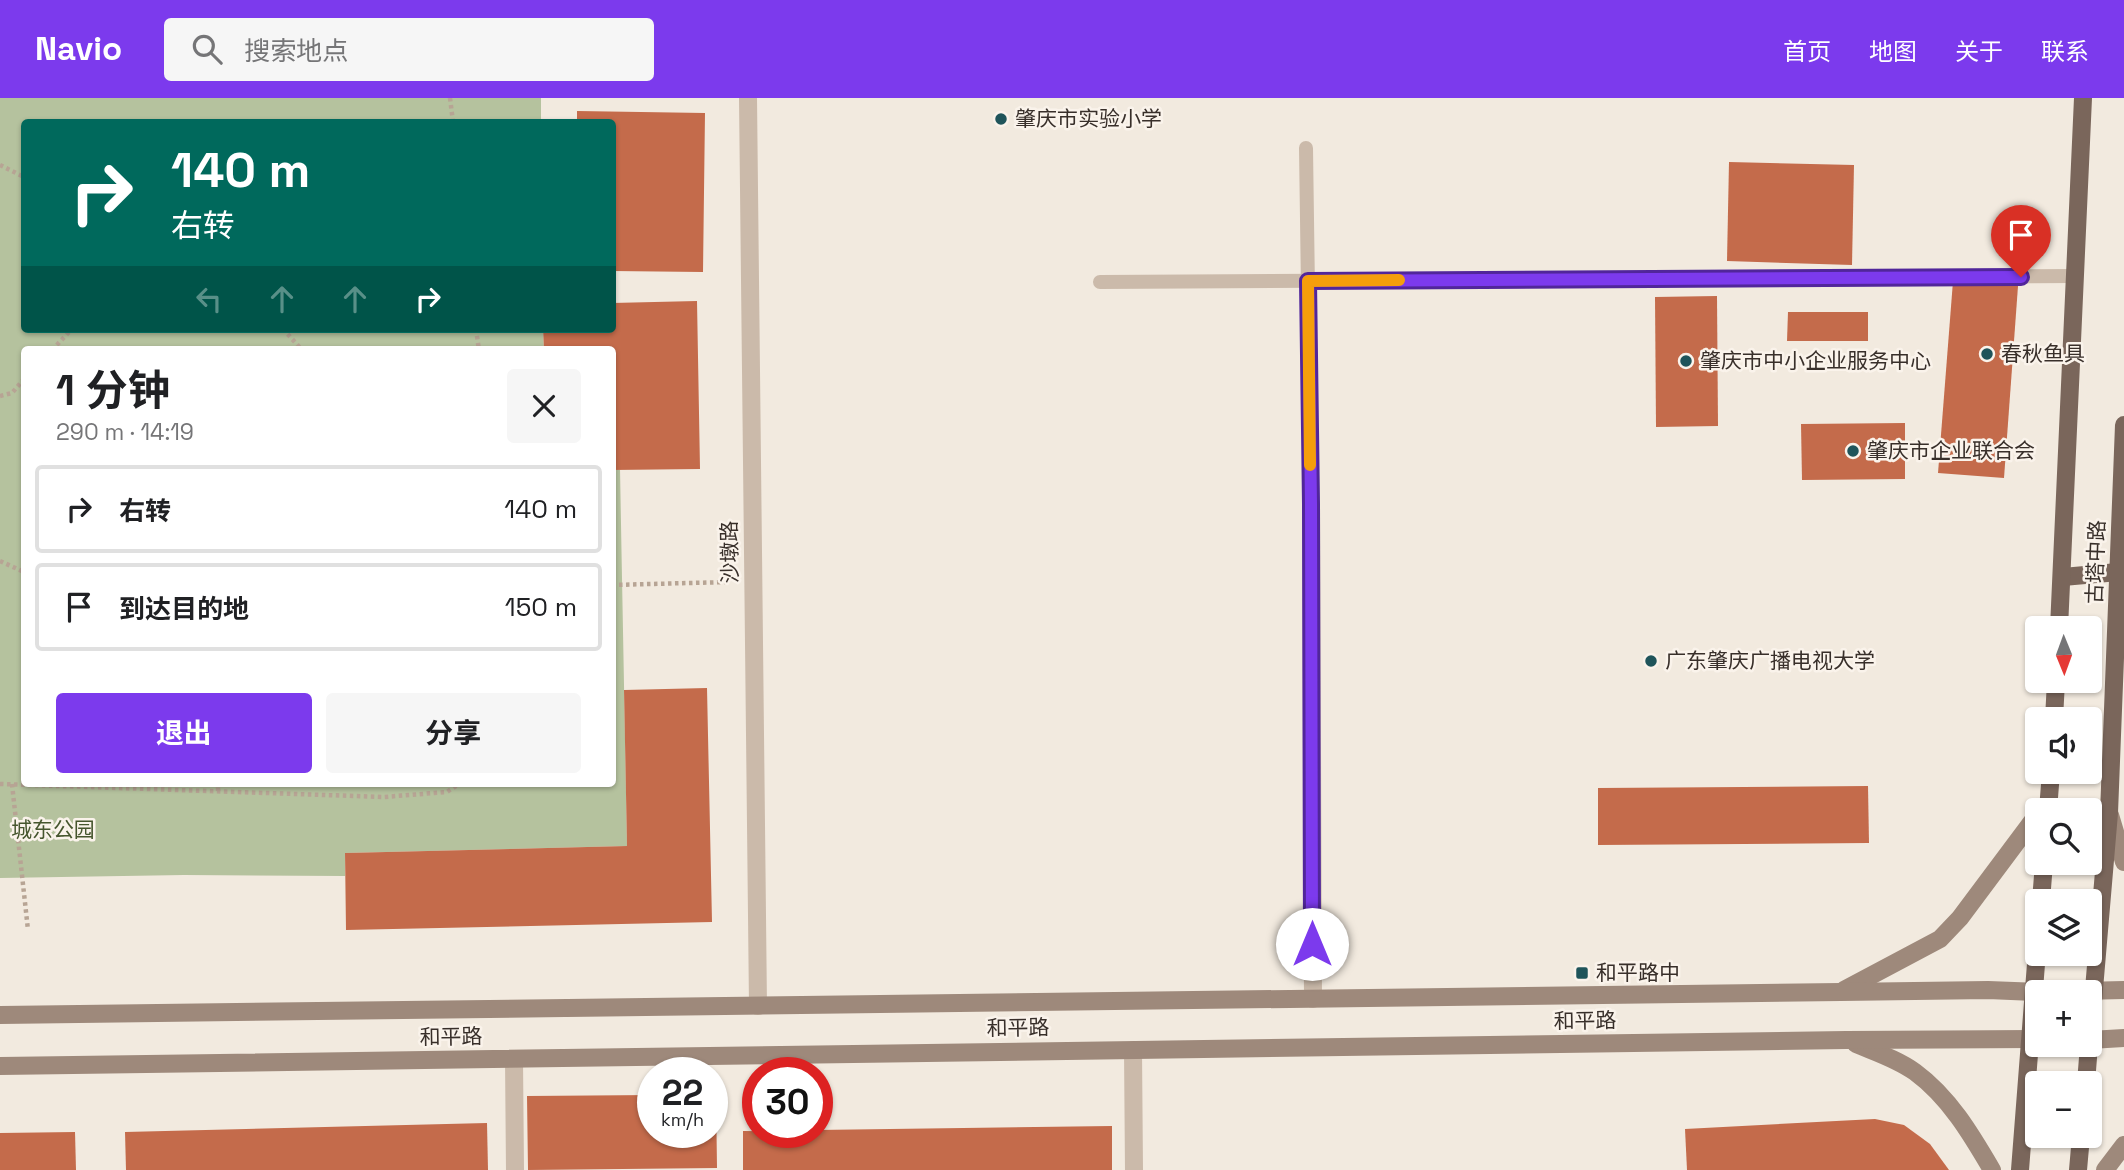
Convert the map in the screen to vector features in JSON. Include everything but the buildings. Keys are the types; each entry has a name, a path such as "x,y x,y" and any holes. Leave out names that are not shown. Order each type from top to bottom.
{"main road":[{"name":"古塔中路","path":"2060,616 2083,98"},
{"name":"古塔中路","path":"2095,980 2109,813 2124,425"},
{"path":"2063,577 2118,572"},
{"path":"2109,813 2124,862"},
{"path":"1841,992 1940,939 1968,909 2025,831"},
{"name":"和平路","path":"2102,990 2124,990"},
{"name":"和平路","path":"0,1015 2025,992"},
{"path":"2102,1039 2124,1038"},
{"name":"和平路","path":"0,1066 2025,1039"},
{"path":"1846,1040 1890,1057 1914,1071 1946,1101 1966,1127 1992,1170"},
{"path":"2020,1170 2032,1057"},
{"path":"2105,1170 2124,1145"},
{"path":"2078,1170 2080,1148"}],"street":[{"name":"沙墩路","path":"748,98 758,1006"},
{"path":"1311,504 1312,999"},
{"path":"1133,1049 1134,1170"},
{"path":"514,1059 515,1170"}],"lane":[{"path":"1306,148 1311,504"},
{"path":"1100,282 2075,276"}],"path":[{"path":"450,98 453,119"},
{"path":"0,166 21,176"},
{"path":"56,346 68,333"},
{"path":"287,333 298,346"},
{"path":"0,396 12,393 21,382"},
{"path":"0,561 21,571"},
{"path":"616,585 753,582"},
{"path":"0,784 21,784"},
{"path":"12,784 28,929"},
{"path":"100,787 384,797 447,792 454,787"}],"green space":[{"name":"城东公园","path":"0,98 541,98 541,119 21,119 21,333 543,333 544,346 21,346 21,787 616,787 616,470 620,470 627,846 345,853 345,876 0,878"}],"slow traffic":[{"path":"1310,465 1308,281 1399,280"}],"place":[{"name":"肇庆市实验小学","path":"1001,119"},
{"name":"春秋鱼具","path":"1987,354"},
{"name":"肇庆市中小企业服务中心","path":"1686,361"},
{"name":"肇庆市企业联合会","path":"1853,451"},
{"name":"广东肇庆广播电视大学","path":"1651,661"},
{"name":"和平路中","path":"1582,973"}],"route":[{"path":"1312,944 1308,281 2021,277"}]}
